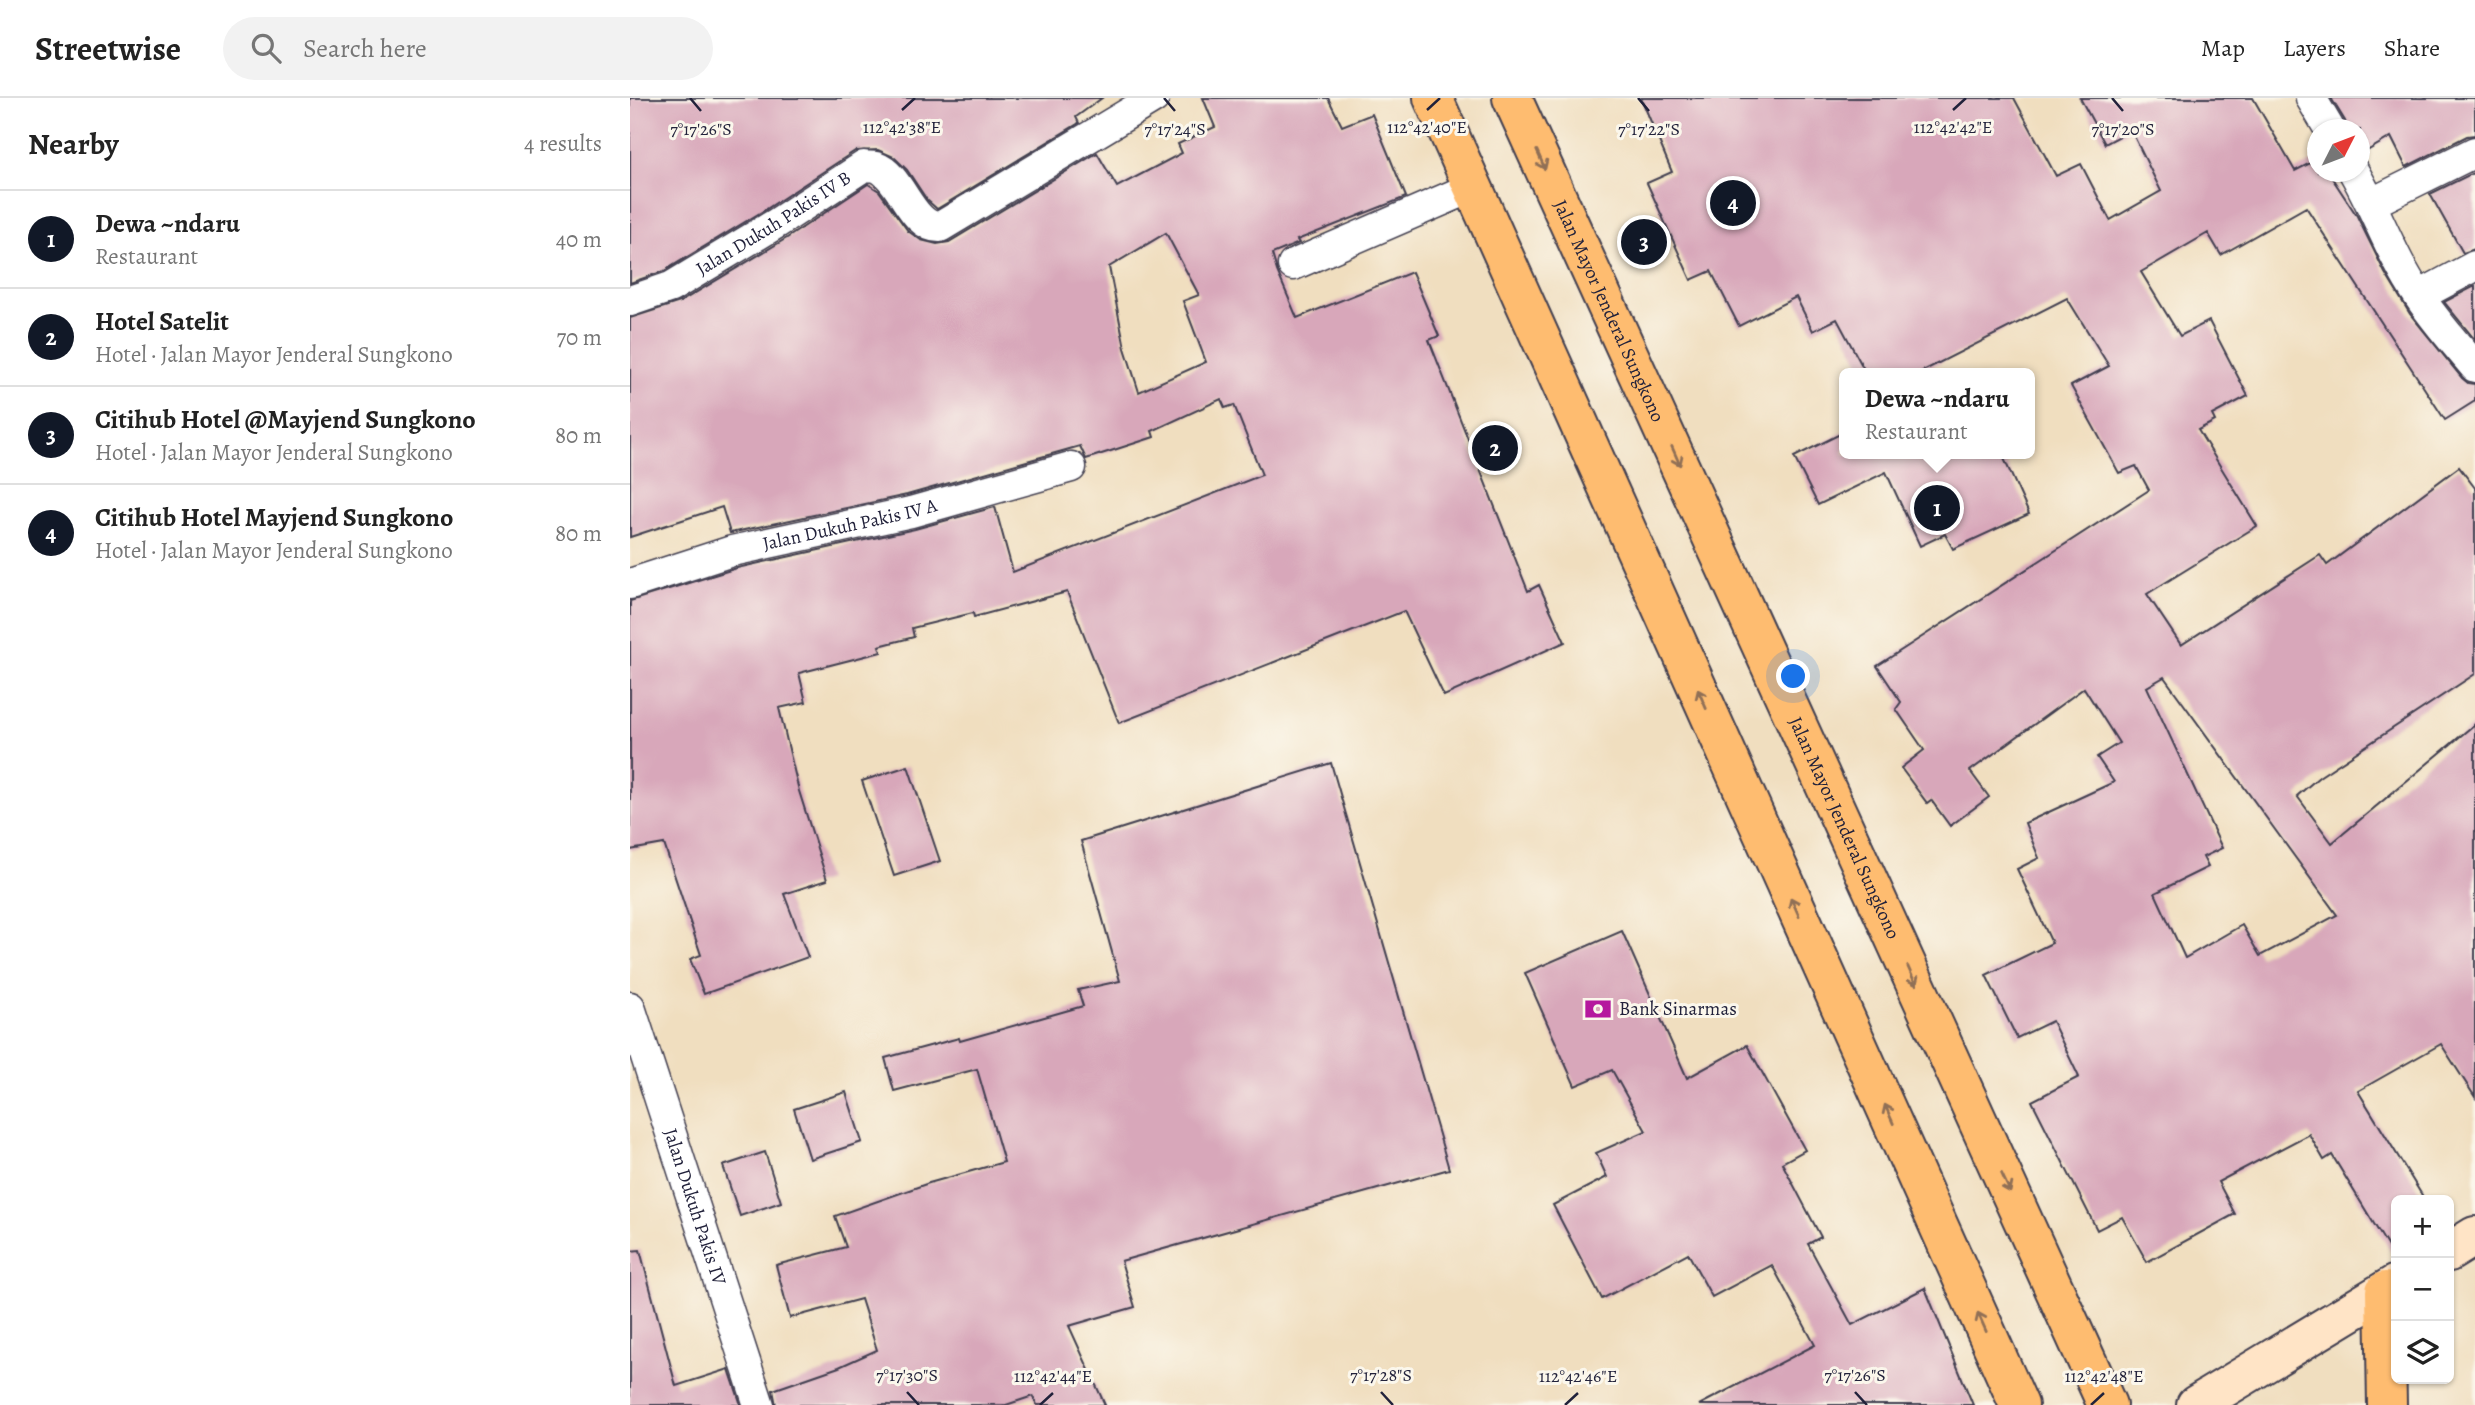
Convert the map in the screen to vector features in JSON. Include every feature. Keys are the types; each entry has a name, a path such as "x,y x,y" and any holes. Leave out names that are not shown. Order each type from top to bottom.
{"main road":[{"path":"1433,98 2019,1405"},
{"name":"Jalan Mayor Jenderal Sungkono","path":"1513,98 2107,1405"},
{"path":"2387,1405 2390,1287"}],"street":[{"name":"Jalan Dukuh Pakis IV B","path":"630,301 671,286 777,223 864,166 877,167 888,176 923,220 933,227 940,227 1154,98"},
{"path":"2311,98 2323,119"},
{"path":"2372,204 2475,152"},
{"path":"2360,182 2394,255 2419,296 2475,367"},
{"path":"1293,265 1473,187"},
{"path":"2419,296 2475,266"},
{"name":"Jalan Dukuh Pakis IV A","path":"630,584 732,551 911,512 1071,467"},
{"name":"Jalan Dukuh Pakis IV","path":"630,1007 759,1405"},
{"path":"2454,1249 2475,1236"},
{"path":"2196,1405 2390,1287"}],"building":[{"path":"630,98 1102,98 1076,117 1079,123 937,209 894,157 878,150 855,151 664,271 630,283"},
{"path":"1203,98 1328,98 1342,126 1372,114 1406,197 1297,240 1299,243 1272,254 1277,271 1297,318 1412,272 1439,336 1429,340 1528,591 1539,585 1565,642 1444,696 1404,611 1119,723 1067,592 974,617 973,613 912,628 914,637 879,646 881,652 799,673 806,702 779,708 799,791 827,880 784,894 808,957 704,994 690,959 701,955 664,844 630,850 630,601 737,568 915,529 995,507 1013,572 1262,475 1234,405 1225,408 1221,399 1152,431 1154,437 1086,459 1080,446 907,495 730,533 722,507 630,537 630,318 680,302 787,238 868,184 879,191 908,231 921,240 937,244 949,242 1097,153 1117,187 1182,153 1178,144 1215,127","holes":["1166,233 1199,295 1183,301 1206,362 1139,392 1125,348 1109,267"]},
{"path":"1641,98 2014,98 2056,176 2081,164 2110,220 2161,191 2131,130 2105,144 2080,98 2253,98 2295,171 2307,165 2307,182 2335,182 2357,216 2385,273 2410,314 2462,378 2475,384 2475,401 2445,420 2306,207 2221,255 2208,233 2141,272 2180,336 2209,321 2248,396 2212,415 2215,421 2198,430 2257,526 2147,594 2181,645 2320,555 2327,565 2459,467 2475,488 2475,674 2319,777 2297,796 2332,843 2475,724 2475,1097 2441,1044 2358,1091 2422,1195 2391,1195 2391,1252 2332,1155 2324,1160 2309,1134 2218,1182 2235,1214 2147,1262 2122,1217 2097,1230 2032,1101 2079,1077 2052,1021 2017,1038 1986,975 2052,943 2017,869 2039,858 2025,823 2114,782 2097,757 2119,743 2084,688 1970,771 1989,797 1950,826 1931,800 1927,803 1901,768 1924,750 1896,709 1901,702 1877,666 2149,490 2136,466 2119,473 2071,386 2109,366 2067,298 1929,368 1863,368 1837,319 1813,331 1796,297 1739,326 1711,271 1691,280 1647,183 1672,172","holes":["2164,677 2337,915 2260,956 2242,925 2185,958 2155,893 2208,867 2203,857 2222,848 2147,687"]},
{"path":"2331,98 2475,98 2475,135 2467,136 2406,167 2391,137 2370,149 2370,119 2344,119"},
{"path":"2475,172 2475,249 2463,253 2430,194"},
{"path":"2475,286 2475,340 2444,302"},
{"path":"1839,434 1839,459 2004,459 2029,514 1953,549 1945,534 1920,546 1886,472 1818,505 1794,457"},
{"path":"1331,763 1449,1169 1121,1261 1135,1307 1069,1326 1105,1405 1037,1405 1033,1396 1006,1405 776,1405 773,1390 839,1367 877,1350 861,1299 790,1318 776,1265 846,1247 835,1216 929,1183 1004,1162 977,1069 894,1091 885,1058 959,1038 960,1041 1083,1006 1078,990 1120,981 1081,841"},
{"path":"908,766 940,861 894,876 862,781"},
{"path":"1622,931 1687,1078 1747,1045 1805,1150 1782,1163 1821,1237 1808,1244 1852,1325 1925,1288 1973,1405 1699,1405 1815,1345 1772,1265 1712,1297 1688,1253 1602,1299 1553,1205 1607,1177 1596,1153 1646,1131 1612,1070 1575,1086 1525,973"},
{"path":"846,1092 862,1142 810,1159 794,1109"},
{"path":"765,1152 781,1202 740,1216 723,1166"},
{"path":"640,1250 676,1386 729,1369 741,1405 630,1405 630,1251"}],"place":[{"name":"Citihub Hotel Mayjend Sungkono","path":"1733,203"},
{"name":"Citihub Hotel @Mayjend Sungkono","path":"1644,242"},
{"name":"Hotel Satelit","path":"1495,448"},
{"name":"Dewa ~ndaru","path":"1937,508"},
{"name":"Bank Sinarmas","path":"1598,1009"}]}
